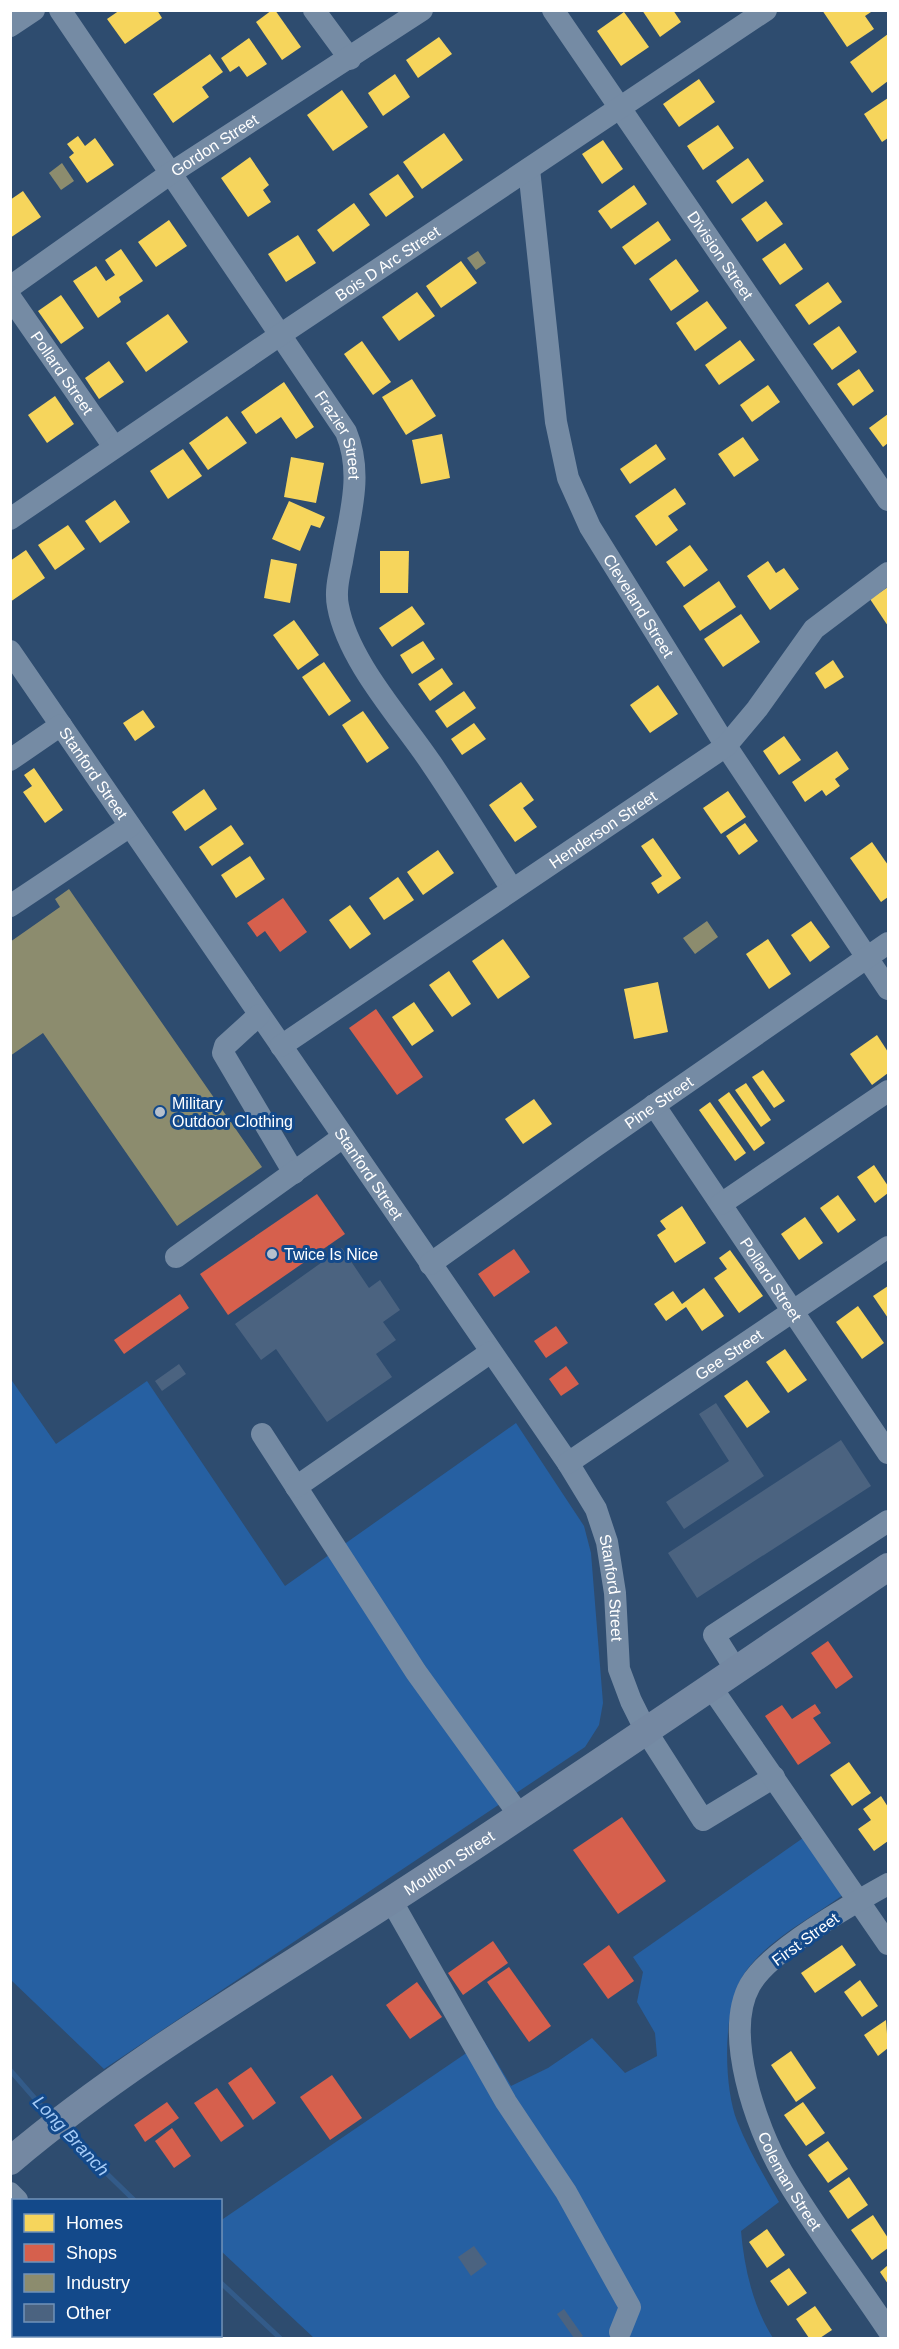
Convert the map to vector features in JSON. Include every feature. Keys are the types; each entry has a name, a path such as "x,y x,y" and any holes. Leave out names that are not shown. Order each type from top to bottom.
{"main road":[{"name":"Moulton Street","path":"10,2161 98,2092 520,1816 888,1567"}],"street":[{"path":"10,26 34,10"},
{"name":"Frazier Street","path":"60,10 346,432 354,452 357,475 337,585 338,605 344,626 360,660 431,763 512,889"},
{"path":"314,10 350,59"},
{"name":"Gordon Street","path":"10,287 171,173 350,59 422,10"},
{"name":"Division Street","path":"553,10 885,487"},
{"name":"Bois D Arc Street","path":"10,519 280,335 766,10"},
{"name":"Cleveland Street","path":"529,169 556,422 568,478 590,527 726,746 888,989"},
{"name":"Pollard Street","path":"10,297 114,447"},
{"name":"Henderson Street","path":"281,1046 726,746 757,709 814,629 888,573"},
{"name":"Stanford Street","path":"10,651 568,1463 596,1509 607,1542 615,1593 619,1669 646,1731 703,1820 774,1777"},
{"path":"10,760 61,725"},
{"path":"10,906 130,826"},
{"name":"Pine Street","path":"430,1264 888,943"},
{"path":"259,1015 225,1046 223,1053 294,1173"},
{"path":"721,1204 888,1091"},
{"name":"Pollard Street","path":"654,1105 888,1453"},
{"path":"176,1257 343,1137"},
{"name":"Gee Street","path":"568,1463 888,1247"},
{"path":"296,1487 491,1352"},
{"path":"262,1434 416,1672 520,1816"},
{"path":"736,1670 714,1635 888,1521"},
{"path":"711,1687 888,1944"},
{"name":"First Street","path":"741,2011 751,1984 760,1972 785,1950 859,1900 888,1884"},
{"path":"391,1900 506,2102 566,2192 630,2307 620,2332"},
{"name":"Coleman Street","path":"741,2011 745,2076 782,2171 888,2330"}],"shaded area":[{"path":"10,1378 56,1444 147,1381 285,1586 516,1423 584,1526 591,1553 603,1703 599,1725 585,1747 104,2069 11,1980"},
{"path":"803,1838 843,1895 778,1939 755,1959 738,1985 732,2003 727,2066 732,2106 751,2152 779,2202 741,2231 744,2259 755,2300 773,2338 314,2338 222,2252 222,2220 484,2041 511,2086 548,2068 592,2038 625,2073 657,2056 655,2033 637,2002 643,1972 633,1957"}],"building: Homes":[{"path":"120,10 157,10 162,18 125,44 107,19"},
{"path":"275,10 301,47 282,60 256,22"},
{"path":"642,10 673,10 681,22 660,37"},
{"path":"822,10 874,10 865,16 874,29 847,47"},
{"path":"624,12 649,47 621,66 597,31"},
{"path":"888,34 888,81 872,93 850,62"},
{"path":"439,37 452,54 418,78 406,60"},
{"path":"249,38 267,64 247,77 239,66 230,72 221,58"},
{"path":"210,54 223,72 202,87 209,97 173,123 153,94"},
{"path":"395,74 410,97 383,116 368,93"},
{"path":"699,79 715,102 679,127 663,104"},
{"path":"342,90 368,127 333,151 307,115"},
{"path":"888,98 888,138 882,142 864,114"},
{"path":"718,125 734,148 703,170 687,146"},
{"path":"444,133 463,160 422,189 403,162"},
{"path":"78,136 85,146 95,138 114,165 87,183 69,157 74,153 67,144"},
{"path":"603,140 623,169 602,184 582,154"},
{"path":"250,157 269,185 263,190 271,202 248,217 221,178"},
{"path":"748,158 764,181 732,204 716,181"},
{"path":"398,174 414,197 386,217 369,194"},
{"path":"634,185 647,204 611,229 598,211"},
{"path":"23,191 41,217 10,238 10,200"},
{"path":"766,201 783,224 757,242 741,219"},
{"path":"354,203 370,225 333,252 317,230"},
{"path":"169,220 187,246 156,267 138,242"},
{"path":"658,221 671,240 635,265 622,247"},
{"path":"298,235 316,263 286,282 268,254"},
{"path":"785,243 803,269 780,285 762,259"},
{"path":"121,249 143,281 119,297 121,302 98,318 73,281 96,266 106,281 115,275 105,260"},
{"path":"676,259 699,291 671,311 649,279"},
{"path":"461,261 477,283 441,308 426,286"},
{"path":"828,282 842,302 809,325 795,305"},
{"path":"417,292 435,316 399,341 382,317"},
{"path":"61,295 84,328 61,344 38,311"},
{"path":"707,301 727,328 695,351 676,323"},
{"path":"168,314 188,342 146,372 126,343"},
{"path":"839,326 857,352 832,370 813,344"},
{"path":"740,340 755,360 719,385 705,365"},
{"path":"362,341 391,382 373,395 344,354"},
{"path":"109,361 124,382 99,399 85,378"},
{"path":"859,369 874,391 853,406 837,384"},
{"path":"412,379 436,416 406,435 382,397"},
{"path":"284,382 314,427 296,439 281,417 256,434 241,412"},
{"path":"768,385 780,402 752,422 740,405"},
{"path":"55,396 74,424 47,443 28,415"},
{"path":"888,414 888,443 883,447 869,428"},
{"path":"227,416 247,443 208,470 189,443"},
{"path":"442,434 450,478 421,484 412,440"},
{"path":"743,437 759,460 734,477 718,454"},
{"path":"656,444 666,459 630,484 620,469"},
{"path":"183,449 202,476 168,499 150,471"},
{"path":"291,457 324,463 316,503 284,497"},
{"path":"675,488 686,504 668,516 678,530 656,546 635,516"},
{"path":"115,500 130,522 100,543 85,521"},
{"path":"289,501 325,517 320,528 311,525 300,551 272,539"},
{"path":"68,525 85,549 55,570 38,545"},
{"path":"690,545 708,570 684,587 666,562"},
{"path":"26,550 45,578 10,602 10,561"},
{"path":"380,551 409,551 408,593 380,593"},
{"path":"271,559 297,564 290,603 264,598"},
{"path":"768,561 776,573 784,568 799,589 770,610 747,576"},
{"path":"719,581 736,607 700,631 683,606"},
{"path":"888,587 888,626 870,599"},
{"path":"412,606 425,624 392,647 379,628"},
{"path":"741,614 760,642 723,667 704,639"},
{"path":"294,620 319,655 298,670 273,635"},
{"path":"423,641 435,659 412,674 400,655"},
{"path":"833,660 844,677 825,689 815,673"},
{"path":"324,662 351,701 329,716 302,677"},
{"path":"442,668 453,684 430,701 418,684"},
{"path":"658,685 678,714 650,733 630,705"},
{"path":"464,691 476,708 447,728 435,711"},
{"path":"143,710 155,727 135,741 123,723"},
{"path":"363,711 389,748 367,763 342,725"},
{"path":"474,723 486,739 462,755 451,739"},
{"path":"784,736 801,760 779,775 763,751"},
{"path":"837,751 849,769 835,779 840,786 826,796 822,790 805,802 792,782"},
{"path":"34,768 63,810 45,823 23,792 32,786 24,775"},
{"path":"521,782 534,800 523,808 537,827 515,842 489,805"},
{"path":"204,789 217,809 185,831 172,812"},
{"path":"728,791 746,817 721,834 703,808"},
{"path":"745,823 758,841 739,855 726,836"},
{"path":"231,825 244,844 212,866 199,847"},
{"path":"653,838 681,878 658,894 651,883 662,876 641,846"},
{"path":"872,842 888,865 888,897 881,902 850,858"},
{"path":"438,850 454,873 423,895 407,872"},
{"path":"250,856 265,879 236,898 221,875"},
{"path":"398,877 414,900 384,920 369,898"},
{"path":"350,905 371,934 350,949 329,920"},
{"path":"811,921 830,947 810,962 791,935"},
{"path":"503,939 530,977 498,999 472,961"},
{"path":"768,939 791,974 769,989 746,954"},
{"path":"449,971 471,1004 452,1017 429,985"},
{"path":"658,982 668,1032 634,1039 624,989"},
{"path":"414,1002 434,1031 412,1046 392,1017"},
{"path":"877,1035 888,1052 888,1073 872,1085 850,1054"},
{"path":"763,1070 785,1101 774,1108 752,1077"},
{"path":"746,1083 771,1120 761,1127 735,1090"},
{"path":"729,1092 765,1143 754,1151 718,1100"},
{"path":"534,1099 552,1124 523,1144 505,1119"},
{"path":"710,1102 746,1153 735,1161 699,1110"},
{"path":"874,1165 888,1186 888,1193 875,1203 857,1177"},
{"path":"838,1195 856,1220 838,1233 820,1208"},
{"path":"682,1206 706,1243 675,1263 657,1235 666,1229 660,1221"},
{"path":"805,1217 823,1243 799,1260 781,1234"},
{"path":"730,1250 763,1296 739,1313 714,1278 727,1269 719,1258"},
{"path":"888,1286 888,1318 873,1296"},
{"path":"704,1288 724,1316 702,1331 686,1307 666,1321 654,1304 673,1291 682,1304"},
{"path":"858,1306 884,1343 862,1359 836,1322"},
{"path":"785,1349 807,1380 788,1393 766,1362"},
{"path":"747,1380 770,1412 747,1428 724,1396"},
{"path":"849,1762 871,1793 852,1806 830,1775"},
{"path":"881,1796 888,1807 888,1841 874,1851 858,1829 871,1820 863,1809"},
{"path":"842,1945 856,1965 815,1993 801,1973"},
{"path":"860,1980 878,2006 862,2017 844,1992"},
{"path":"886,2020 888,2048 878,2056 864,2035"},
{"path":"791,2051 816,2088 796,2102 771,2065"},
{"path":"803,2102 825,2133 806,2146 784,2115"},
{"path":"828,2141 848,2169 828,2183 808,2155"},
{"path":"849,2177 868,2205 848,2219 829,2191"},
{"path":"873,2215 888,2238 888,2248 872,2260 851,2230"},
{"path":"767,2229 785,2255 767,2268 749,2242"},
{"path":"888,2265 888,2284 880,2272"},
{"path":"789,2268 807,2293 788,2306 770,2281"},
{"path":"815,2306 832,2330 820,2338 809,2338 796,2319"}],"building: Shops":[{"path":"283,898 307,932 280,952 265,931 257,937 247,923"},
{"path":"376,1009 423,1077 397,1095 349,1028"},
{"name":"Twice Is Nice","path":"317,1194 345,1234 228,1315 200,1274"},
{"path":"514,1249 530,1272 494,1297 478,1274"},
{"path":"180,1294 189,1308 124,1354 114,1340"},
{"path":"556,1326 568,1343 546,1358 534,1341"},
{"path":"566,1366 579,1384 561,1396 549,1379"},
{"path":"828,1641 853,1677 836,1689 811,1653"},
{"path":"815,1704 821,1713 813,1718 831,1743 798,1765 765,1716 782,1705 792,1719"},
{"path":"622,1817 666,1881 618,1914 573,1850"},
{"path":"493,1941 508,1963 463,1995 448,1973"},
{"path":"609,1945 634,1981 608,1999 583,1964"},
{"path":"509,1967 551,2026 529,2042 487,1982"},
{"path":"417,1982 442,2017 410,2039 386,2005"},
{"path":"251,2067 276,2103 253,2120 228,2083"},
{"path":"332,2075 362,2118 330,2140 300,2097"},
{"path":"217,2088 244,2126 221,2142 194,2103"},
{"path":"167,2102 179,2118 145,2142 134,2125"},
{"path":"172,2128 191,2156 174,2168 155,2141"}],"building: Industry":[{"path":"62,163 74,181 61,190 49,173"},
{"path":"478,251 486,263 476,270 467,258"},
{"name":"Military Outdoor Clothing","path":"69,889 262,1167 177,1226 43,1033 10,1056 10,942 60,907 55,899"},
{"path":"707,921 718,937 695,954 683,938"}],"building: Other":[{"path":"342,1248 369,1288 380,1280 400,1310 383,1322 396,1340 376,1354 392,1377 327,1422 276,1349 261,1360 235,1324"},
{"path":"179,1364 186,1374 162,1391 155,1381"},
{"path":"716,1403 764,1476 684,1529 666,1502 729,1461 699,1414"},
{"path":"841,1440 871,1486 697,1598 668,1553"},
{"path":"474,2246 487,2264 471,2276 458,2257"},
{"path":"12,2280 12,2316 10,2315 10,2282"},
{"path":"564,2309 583,2336 580,2338 574,2338 557,2314"},
{"path":"59,2337 138,2337 136,2338 57,2338"}],"waterway":[{"name":"Long Branch","path":"10,2070 51,2117"},
{"name":"Long Branch","path":"63,2131 133,2199"},
{"name":"Long Branch","path":"222,2284 280,2338"}],"place":[{"name":"Military Outdoor Clothing","path":"160,1112"},
{"name":"Twice Is Nice","path":"272,1254"}]}
